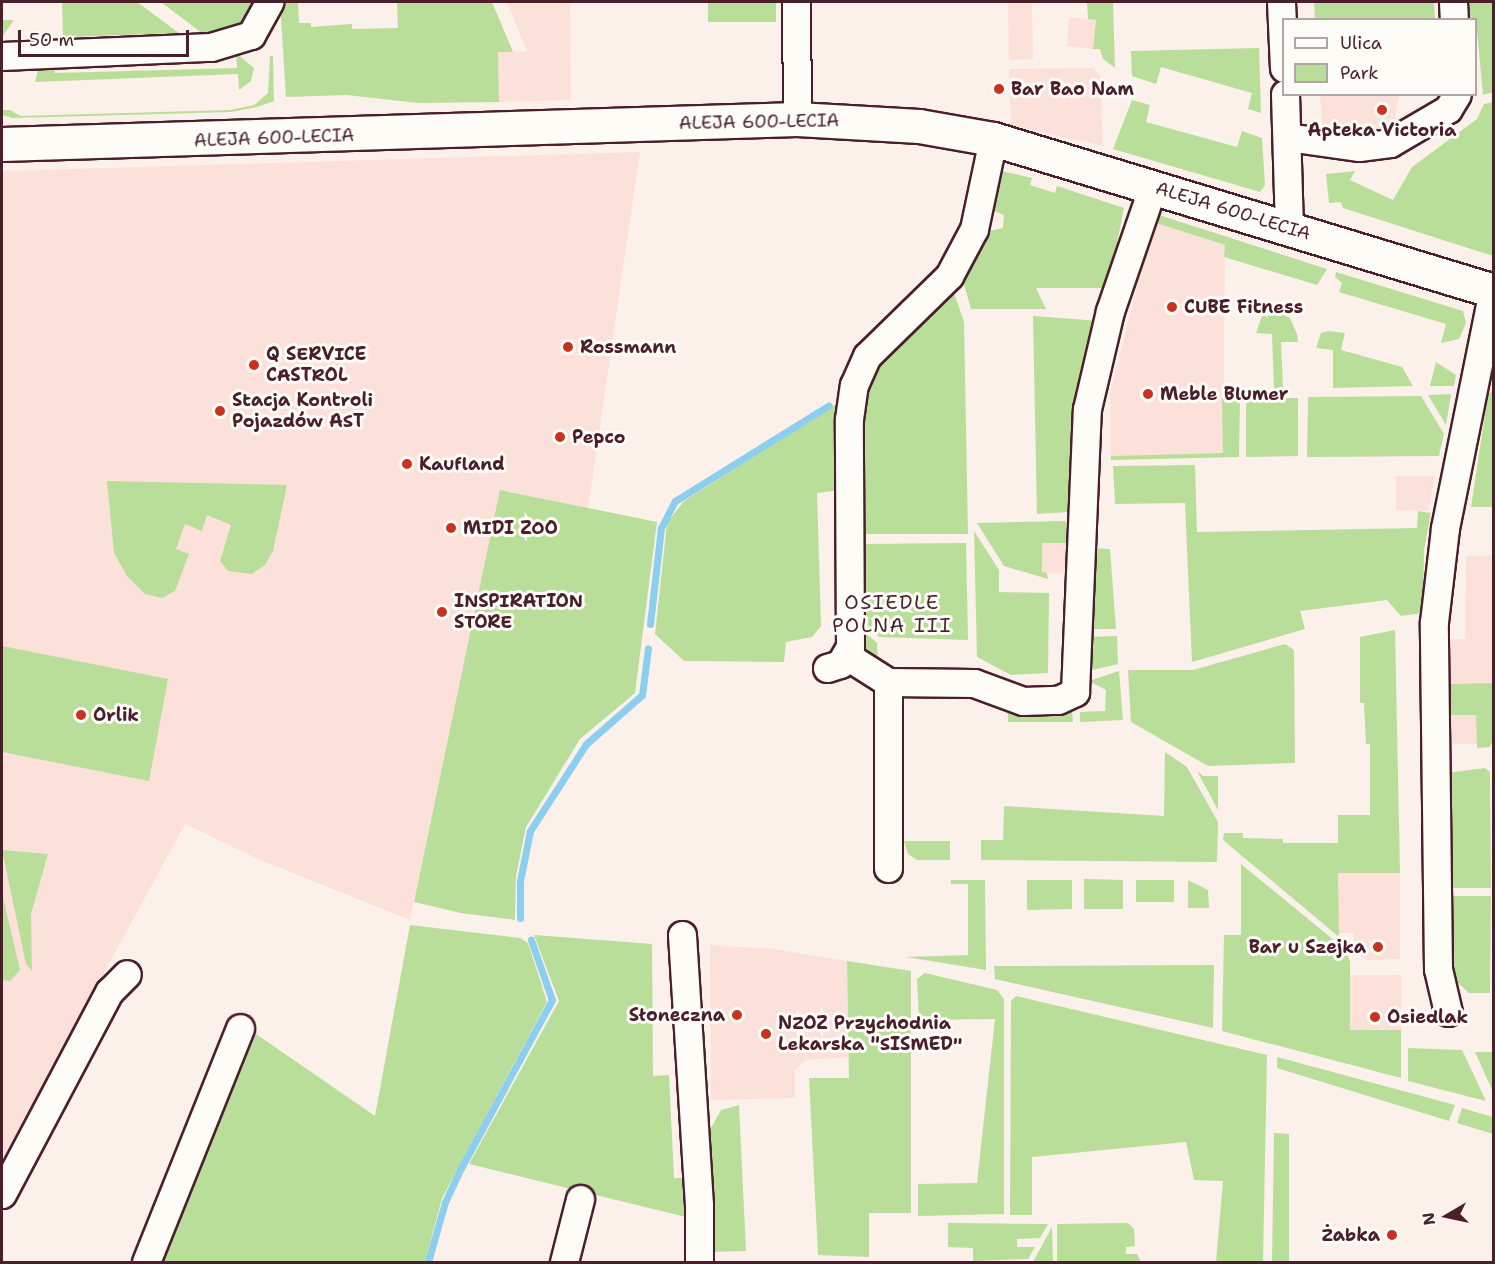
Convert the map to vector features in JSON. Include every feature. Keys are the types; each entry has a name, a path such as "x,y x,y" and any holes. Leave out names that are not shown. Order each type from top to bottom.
{"main road":[{"name":"ALEJA 600-LECIA","path":"2,144 797,119 908,125 993,139 1493,291"}],"street":[{"path":"2,56 211,47 251,35 269,2"},
{"path":"796,2 797,119"},
{"path":"1281,2 1282,24"},
{"path":"1453,2 1454,18"},
{"path":"1285,96 1289,229"},
{"path":"1287,137 1320,144 1383,145 1448,109 1455,96"},
{"path":"993,139 974,230 949,276 934,295 867,356 854,385 849,419 850,647 837,662 888,682 974,683 1023,701 1058,700 1075,692 1086,409 1110,311 1153,186"},
{"path":"1448,1012 1438,969 1434,622 1445,528 1493,291"},
{"path":"888,682 888,868"},
{"path":"682,935 699,1205 699,1263"},
{"path":"2,1194 109,992 127,974"},
{"path":"146,1263 240,1028"},
{"path":"564,1263 580,1199"}],"shaded area":[{"path":"507,2 570,2 571,100 499,102 498,52 527,51"},
{"path":"1008,2 1032,2 1033,59 1009,60"},
{"path":"1069,17 1096,20 1093,49 1067,46"},
{"path":"1093,68 1100,76 1103,146 1011,125 1009,69"},
{"path":"1320,96 1400,96 1394,121 1380,134 1323,134"},
{"path":"640,152 588,508 501,490 410,920 256,858 185,824 2,1160 2,171"},
{"path":"1153,222 1225,245 1223,453 1111,456 1110,394"},
{"path":"1396,476 1435,476 1428,511 1396,510"},
{"path":"1042,543 1081,543 1077,574 1042,573"},
{"path":"1493,555 1493,683 1446,684 1445,639 1465,639 1466,556"},
{"path":"1449,715 1476,715 1477,744 1449,744"},
{"path":"1338,873 1400,873 1400,959 1368,960 1354,952 1354,933 1338,933"},
{"path":"710,945 774,949 847,961 848,1057 806,1060 795,1070 795,1098 711,1100"},
{"path":"1350,975 1401,975 1401,1030 1350,1030"}],"green space":[{"path":"62,2 137,2 179,33 63,37"},
{"path":"161,2 262,2 246,26 203,34"},
{"path":"280,2 298,2 299,23 311,23 311,27 352,24 352,29 398,28 397,2 492,2 513,52 498,52 499,102 418,103 347,95 286,97"},
{"path":"708,2 776,2 776,22 708,22"},
{"path":"1087,2 1113,2 1115,68 1103,59 1100,49 1093,49 1096,20 1088,19"},
{"path":"1314,2 1434,2 1435,18 1315,18"},
{"path":"1462,2 1493,2 1493,92 1483,95 1477,18 1462,18"},
{"path":"2,20 14,20 2,37"},
{"path":"1259,48 1261,113 1248,109 1252,93 1161,67 1156,84 1132,76 1131,51"},
{"path":"236,53 254,68 251,81 239,90 238,74 35,82 39,67 54,58 55,73 237,68"},
{"path":"270,56 273,56 274,101 257,107 231,112 13,118 2,115 2,110 10,110 21,116 230,110 254,105 268,93"},
{"path":"1132,100 1150,105 1146,122 1237,147 1242,131 1262,138 1265,185 1260,192 1113,149"},
{"path":"1493,102 1493,256 1343,208 1341,202 1329,203 1326,174 1355,171 1350,180 1393,200 1412,167 1477,119 1484,104"},
{"path":"1002,171 1032,178 1030,185 1055,193 1057,186 1124,208 1108,288 1036,288 1046,309 971,309 960,270 981,233 1003,228 1004,215 989,209 996,174"},
{"path":"1159,215 1327,269 1317,285 1224,257 1225,245 1153,222"},
{"path":"1336,272 1463,311 1466,323 1459,339 1441,343 1446,324 1339,292 1342,283 1335,277"},
{"path":"952,287 964,322 968,534 857,534 855,424 866,369"},
{"path":"1275,311 1290,318 1298,342 1281,342 1283,388 1274,389 1272,334 1256,333 1262,316"},
{"path":"1033,316 1100,321 1075,507 1067,512 1037,514"},
{"path":"1329,331 1345,333 1341,350 1402,367 1413,386 1333,388 1333,350 1316,348 1321,333"},
{"path":"1436,362 1456,375 1454,386 1430,386"},
{"path":"1493,390 1493,507 1471,507 1488,395"},
{"path":"1451,394 1446,425 1428,395"},
{"path":"1421,396 1444,434 1439,456 1307,457 1308,397"},
{"path":"1222,398 1240,399 1239,457 1111,460 1111,456 1223,453"},
{"path":"1246,398 1298,398 1298,456 1246,457"},
{"path":"838,403 841,490 817,493 821,626 812,637 786,642 784,662 684,661 655,634 667,523 684,501"},
{"path":"1195,465 1197,532 1417,528 1418,511 1431,513 1424,550 1423,613 1401,616 1387,600 1300,611 1305,629 1192,662 1185,503 1115,504 1113,466"},
{"path":"107,481 287,485 273,551 265,565 252,574 228,571 220,561 231,525 207,515 202,531 185,524 176,549 189,554 175,591 162,598 145,594 127,576 114,553"},
{"path":"500,490 657,522 635,693 580,739 526,827 516,876 515,920 461,913 414,902"},
{"path":"1065,521 1071,525 1074,543 1042,543 1042,572 1047,573 1048,579 1004,566 977,523"},
{"path":"974,531 999,570 999,592 1049,593 1048,673 1011,675 977,657"},
{"path":"966,543 968,640 879,637 864,622 863,544"},
{"path":"1087,548 1110,549 1116,629 1085,629"},
{"path":"859,627 877,643 878,668 862,653"},
{"path":"1395,630 1400,873 1338,873 1339,937 1223,840 1224,833 1243,833 1243,838 1283,839 1283,843 1338,843 1338,815 1370,815 1370,744 1366,744 1364,703 1360,703 1360,637"},
{"path":"1117,636 1118,664 1084,672 1085,637"},
{"path":"1285,644 1294,650 1295,763 1208,766 1131,722 1128,670 1193,670"},
{"name":"Orlik","path":"2,646 168,679 149,781 2,752"},
{"path":"1119,671 1123,720 1080,722 1080,712 1105,711 1106,690 1089,681"},
{"path":"1493,683 1493,740 1490,747 1477,748 1476,715 1449,715 1446,684"},
{"path":"1072,711 1073,722 1008,722 1008,713"},
{"path":"1165,752 1187,767 1218,822 1217,862 981,860 981,840 1003,840 1004,806 1164,816"},
{"path":"1485,768 1490,772 1491,888 1448,888 1447,773"},
{"path":"1197,771 1203,776 1218,776 1218,810"},
{"path":"904,841 950,841 950,860 917,860 908,854"},
{"path":"2,850 48,854 31,914 32,971 26,964"},
{"path":"1241,864 1346,950 1350,962 1350,1030 1401,1030 1401,1078 1222,1031 1224,935 1241,935"},
{"path":"1084,879 1123,880 1123,909 1084,909"},
{"path":"951,880 985,880 986,970 906,957 968,955 968,884 951,884"},
{"path":"1027,880 1072,880 1072,909 1027,910"},
{"path":"1136,880 1174,880 1174,902 1136,902"},
{"path":"1188,880 1208,890 1209,908 1188,908"},
{"path":"2,893 20,970 10,981 2,980"},
{"path":"1447,896 1491,896 1490,993 1469,993 1448,974"},
{"path":"410,925 520,938 528,943 547,1002 442,1198 425,1262 162,1262 256,1034 375,1116"},
{"path":"534,935 652,944 653,1076 669,1075 674,1178 690,1178 694,1219 469,1164 559,1001"},
{"path":"847,961 911,971 911,1213 869,1213 869,1257 818,1255 809,1078 849,1078"},
{"path":"1214,965 1213,1028 995,979 994,966"},
{"path":"925,973 997,990 1004,999 1004,1214 918,1216 918,1184 977,1183 995,1019 919,1020 917,979"},
{"path":"1016,996 1267,1055 1263,1262 1216,1262 1223,1181 1194,1180 1186,1142 1032,1157 1032,1215 1010,1215 1011,1001"},
{"path":"1408,1048 1462,1050 1486,1101 1408,1081"},
{"path":"1475,1052 1493,1052 1493,1092"},
{"path":"1277,1057 1455,1105 1449,1121 1277,1068"},
{"path":"739,1105 746,1251 707,1252 710,1130 721,1110"},
{"path":"1462,1108 1493,1117 1493,1134 1457,1123"},
{"path":"1274,1133 1289,1134 1289,1262 1272,1262"},
{"path":"948,1223 1048,1224 1040,1238 1017,1239 1017,1247 1035,1247 1028,1259 973,1261 973,1248 948,1247"},
{"path":"1128,1223 1134,1229 1135,1246 1126,1247 1126,1254 1137,1254 1141,1262 1057,1262 1057,1224"},
{"path":"1052,1227 1053,1262 1033,1262"}],"waterway":[{"path":"650,624 661,528 675,501 829,405"},
{"path":"520,918 520,881 530,831 586,744 642,695 648,648"},
{"path":"428,1262 445,1202 461,1168 552,1000 531,940"}],"place":[{"name":"Bar Bao Nam","path":"999,89"},
{"name":"Apteka Victoria","path":"1382,110"},
{"name":"CUBE Fitness","path":"1172,307"},
{"name":"Rossmann","path":"568,347"},
{"name":"Q SERVICE CASTROL","path":"254,365"},
{"name":"Meble Blumer","path":"1148,394"},
{"name":"Stacja Kontroli Pojazdów AST","path":"220,411"},
{"name":"Pepco","path":"560,437"},
{"name":"Kaufland","path":"407,464"},
{"name":"MIDI ZOO","path":"451,528"},
{"name":"INSPIRATION STORE","path":"442,612"},
{"name":"Orlik","path":"81,715"},
{"name":"Bar u Szejka","path":"1378,947"},
{"name":"Słoneczna","path":"737,1015"},
{"name":"Osiedlak","path":"1375,1017"},
{"name":"NZOZ Przychodnia Lekarska \"SISMED\"","path":"766,1034"},
{"name":"Żabka","path":"1392,1235"}],"district":[{"name":"OSIEDLE POLNA III","path":"892,614"}]}
